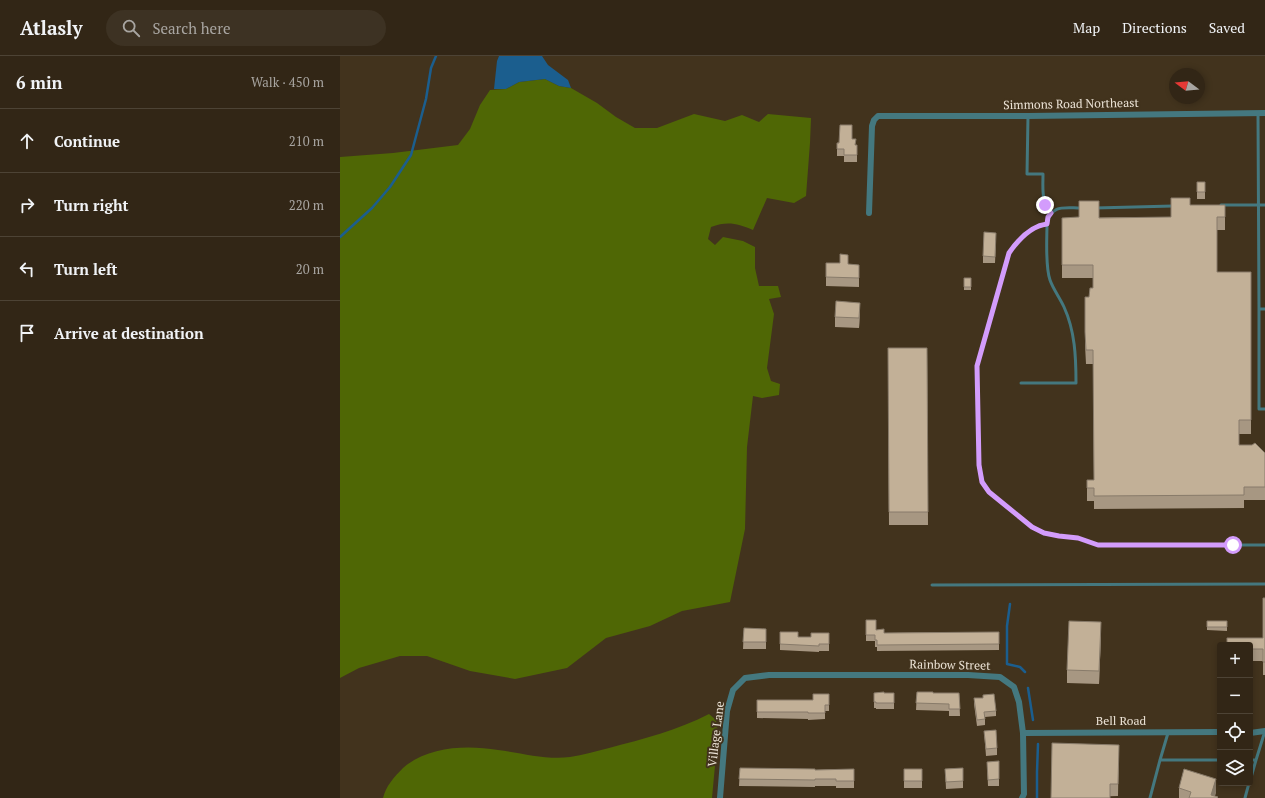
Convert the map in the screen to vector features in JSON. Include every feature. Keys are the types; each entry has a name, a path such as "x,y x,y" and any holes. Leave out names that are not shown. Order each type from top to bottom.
{"street":[{"name":"Simmons Road Northeast","path":"869,213 872,126 874,120 878,116 1262,113"},
{"name":"Rainbow Street","path":"769,675 968,675 1000,677 1014,686 1019,702 1023,732 1024,794 1022,798"},
{"name":"Village Lane","path":"720,798 727,711 733,690 745,678 769,675"},
{"path":"1253,733 1265,731"},
{"name":"Bell Road","path":"1023,732 1217,732"}],"lane":[{"path":"1262,113 1259,205 1260,409 1265,409"},
{"path":"1028,116 1027,174 1043,174 1043,196 1045,205 1051,213"},
{"path":"1219,205 1265,205"},
{"path":"1094,208 1180,206"},
{"path":"1021,383 1076,383 1076,359 1072,333 1066,312 1050,280 1048,269 1047,224 1048,217 1055,210 1062,208 1086,208"},
{"path":"1047,224 1040,225 1027,232 1015,244 1009,253 977,366 979,465 982,482 989,492 1032,527 1044,533 1078,538 1098,545 1265,545"},
{"path":"1259,309 1265,309"},
{"path":"932,585 1265,584"},
{"path":"1253,771 1265,731"},
{"path":"1150,798 1168,732"},
{"path":"1160,760 1217,760"},
{"path":"1245,798 1249,786"}],"green space":[{"path":"545,79 559,86 571,88 635,128 657,128 694,114 725,121 742,115 759,122 768,114 811,118 806,196 794,203 767,198 753,230 737,224 722,224 711,227 708,239 715,245 723,237 743,241 755,247 755,268 759,286 778,286 781,297 769,299 774,314 767,368 771,381 780,384 779,395 762,398 753,396 747,447 745,529 730,602 682,611 650,626 606,638 567,668 515,679 470,671 427,656 400,656 359,668 340,678 340,157 393,153 458,145 470,129 480,105 490,90 506,89 519,82"},
{"path":"709,714 716,720 718,733 712,798 383,798 391,782 403,768 424,755 436,751 461,748 486,748 552,758 570,757 660,734"}],"water":[{"path":"499,56 542,56 548,65 568,80 571,88 559,86 545,79 519,82 506,89 494,89 497,61"}],"building":[{"path":"840,125 852,125 852,139 856,139 855,145 857,145 857,155 844,155 844,149 837,149 837,143 839,143"},
{"path":"1197,182 1205,182 1205,192 1197,192"},
{"path":"1171,198 1190,198 1190,205 1225,205 1225,217 1217,217 1217,272 1251,272 1251,420 1239,420 1239,445 1252,445 1255,443 1265,453 1265,487 1244,487 1244,495 1094,496 1094,488 1087,488 1087,480 1094,480 1093,350 1086,350 1085,332 1085,297 1089,297 1090,288 1093,288 1093,265 1062,265 1062,218 1079,217 1079,201 1099,201 1099,218 1171,217"},
{"path":"984,232 996,233 995,257 983,256"},
{"path":"840,254 848,255 848,264 859,265 859,278 826,277 826,263 840,263"},
{"path":"964,278 971,278 971,287 964,287"},
{"path":"836,301 860,303 859,318 835,317"},
{"path":"888,348 927,348 928,512 889,512"},
{"path":"1263,598 1265,598 1265,662 1263,662 1263,649 1253,649 1253,642 1227,642 1227,638 1263,638"},
{"path":"866,620 876,620 876,630 884,629 884,633 999,632 999,644 877,645 875,635 866,635"},
{"path":"1069,621 1101,622 1099,671 1067,670"},
{"path":"1207,621 1227,621 1227,627 1207,627"},
{"path":"744,628 766,629 766,642 743,642"},
{"path":"780,632 798,632 798,637 811,637 811,633 829,633 829,644 819,644 819,646 780,644"},
{"path":"917,692 959,693 960,709 949,709 949,704 916,703"},
{"path":"874,693 894,693 894,703 874,702"},
{"path":"813,694 829,694 829,705 825,705 825,713 757,712 757,700 813,700"},
{"path":"994,694 996,711 984,712 985,719 977,720 974,698 983,698 983,695"},
{"path":"996,730 997,748 986,749 984,731"},
{"path":"1052,743 1119,745 1118,784 1110,784 1110,798 1051,798"},
{"path":"999,761 999,779 988,780 987,762"},
{"path":"740,768 815,770 854,769 854,781 836,781 836,779 739,779"},
{"path":"963,768 963,781 946,782 945,769"},
{"path":"904,769 922,769 922,781 904,781"},
{"path":"1184,769 1216,779 1211,795 1218,797 1189,798 1191,792 1179,788"}],"waterway":[{"path":"340,237 372,208 390,187 411,155 426,99 431,68 436,56"},
{"path":"1010,604 1007,626 1007,664 1020,667 1025,672"},
{"path":"1028,688 1033,720"},
{"path":"1037,798 1038,744"}],"route":[{"path":"1045,205 1051,213 1048,217 1047,224 1040,225 1027,232 1015,244 1009,253 977,366 979,465 982,482 989,492 1032,527 1044,533 1078,538 1098,545 1233,545"}]}
